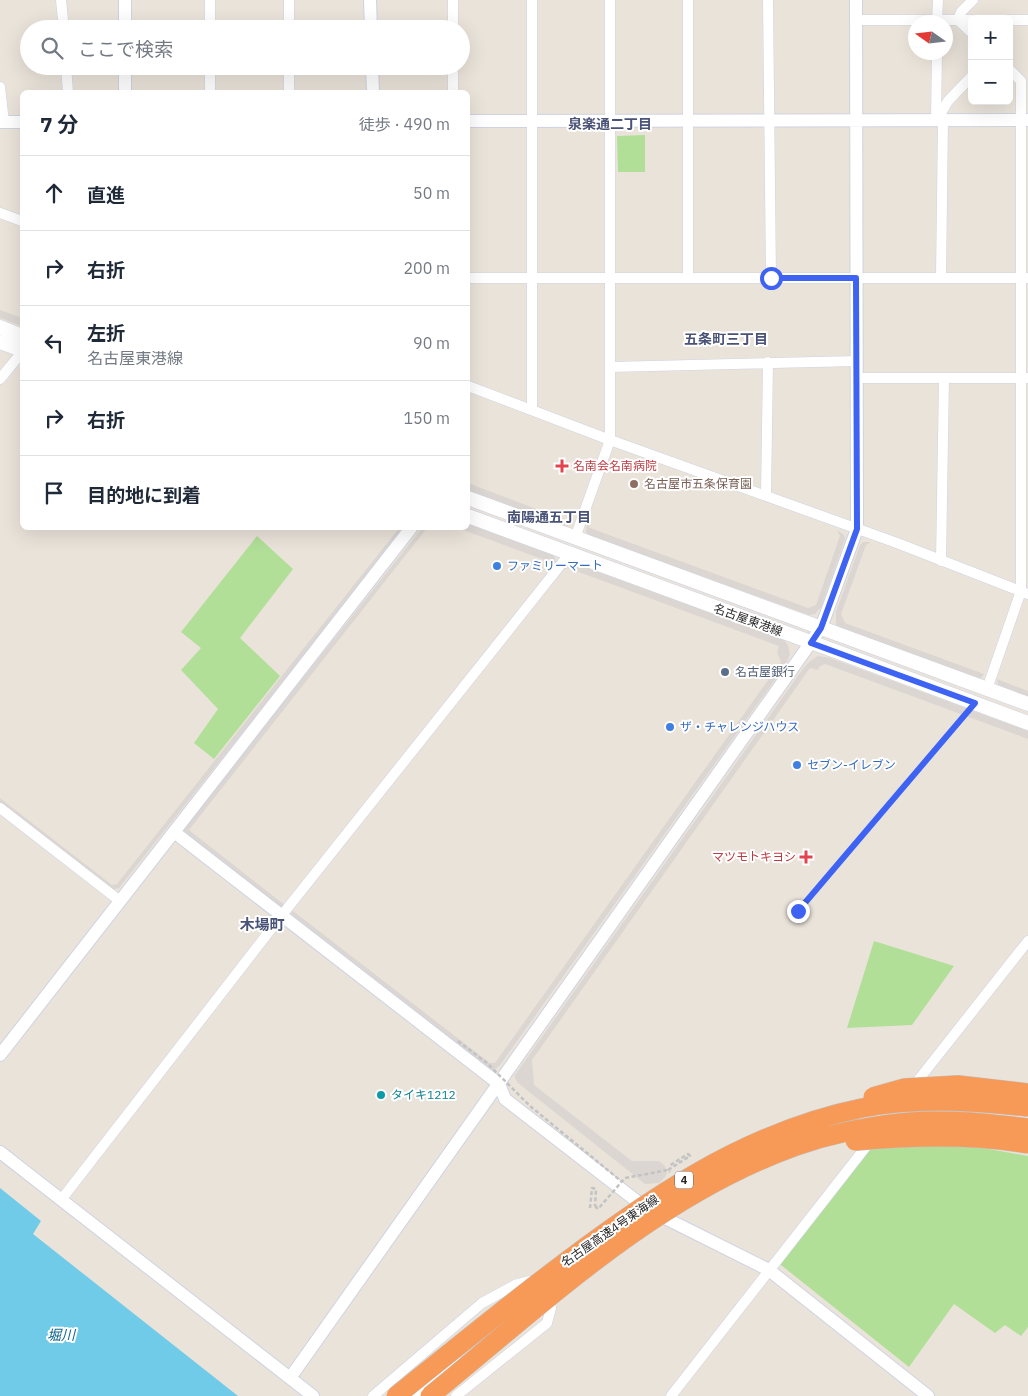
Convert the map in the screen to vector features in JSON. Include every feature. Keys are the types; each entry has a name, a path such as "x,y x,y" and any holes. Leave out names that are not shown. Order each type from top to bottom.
{"highway":[{"path":"1028,1092 958,1085 904,1088 858,1102 737,1161 798,1147 891,1138 947,1137 1028,1144"},
{"name":"名古屋高速4号東海線","path":"396,1396 502,1310 593,1241 681,1182 728,1156 795,1128 871,1107 906,1103 956,1101 1028,1108"},
{"name":"名古屋高速4号東海線","path":"430,1396 601,1257 701,1189 739,1169 823,1137 902,1122 975,1121 1028,1128"}],"main road":[{"path":"0,327 20,335"},
{"path":"0,342 20,349"},
{"name":"名古屋東港線","path":"470,499 1028,704"},
{"name":"名古屋東港線","path":"470,517 1028,723"}],"street":[{"path":"61,0 63,20"},
{"path":"125,0 125,20"},
{"path":"210,0 210,20"},
{"path":"289,0 289,20"},
{"path":"370,0 371,20"},
{"path":"453,0 453,20"},
{"path":"532,0 532,409"},
{"path":"575,538 610,440 610,0"},
{"path":"688,0 688,278"},
{"path":"768,0 771,278"},
{"path":"290,1378 821,628 857,529 856,0"},
{"path":"937,15 938,0"},
{"path":"958,20 960,12 973,0"},
{"path":"856,20 908,21"},
{"path":"953,20 968,20"},
{"path":"958,20 968,29"},
{"path":"1013,20 1028,20"},
{"path":"937,60 940,120 941,278"},
{"path":"987,688 1025,593 1025,79 1013,72"},
{"path":"67,75 68,90"},
{"path":"125,75 125,90"},
{"path":"210,75 210,90"},
{"path":"289,75 289,90"},
{"path":"372,75 373,90"},
{"path":"453,75 453,90"},
{"path":"940,120 948,101 968,80"},
{"path":"0,87 2,122 20,122"},
{"path":"470,121 1025,120"},
{"path":"0,213 20,220"},
{"path":"470,278 1025,278"},
{"path":"0,379 20,356"},
{"path":"610,367 856,361"},
{"path":"766,495 768,362"},
{"path":"856,378 1025,378"},
{"path":"941,561 944,378"},
{"path":"470,387 610,440 897,543 1025,593"},
{"path":"0,1055 409,530"},
{"path":"61,1200 282,915 570,553"},
{"path":"0,808 120,902"},
{"path":"174,832 499,1084 505,1099 652,1211 769,1270 928,1396"},
{"path":"671,1396 1028,941"},
{"path":"0,1152 313,1396"},
{"path":"414,1396 478,1345 522,1306 652,1211"},
{"path":"373,1396 482,1303 518,1284 529,1281 543,1290 551,1308 547,1323 456,1396"}],"lane":[{"path":"798,911 975,703"}],"path":[{"path":"458,1041 487,1064 530,1106 621,1181"},
{"path":"668,1170 690,1156 688,1154 669,1166"},
{"path":"590,1208 592,1188 596,1189 595,1206"}],"green space":[{"path":"645,135 645,172 618,172 617,136"},
{"path":"257,536 293,569 240,638 280,676 214,759 194,743 218,709 181,670 201,648 181,632"},
{"path":"874,941 954,966 912,1025 847,1028"},
{"path":"873,1143 956,1143 1028,1156 1028,1327 1021,1336 1005,1325 995,1333 954,1304 909,1367 781,1265 780,1261"}],"shaded area":[{"path":"0,310 20,317 20,325 0,318"},
{"path":"470,484 568,521 574,518 573,523 565,527 470,492"},
{"path":"587,523 590,528 808,608 816,605 840,536 837,530 844,535 845,539 821,607 815,614 809,615 589,536 586,532"},
{"path":"470,524 554,555 556,562 554,567 553,563 463,530 470,530"},
{"path":"397,530 403,530 119,888 112,890 0,803 0,798 112,885 117,884"},
{"path":"420,530 425,530 189,830 286,906 283,909 183,832 184,828"},
{"path":"863,542 871,542 866,545 841,614 845,623 984,674 979,680 836,625 836,612 860,545"},
{"path":"572,562 784,640 788,645 790,654 786,664 500,1065 494,1070 291,914 293,911 490,1063 495,1063 781,662 777,652 779,646 568,568 563,570"},
{"path":"818,656 830,658 1028,731 1028,739 825,664 819,667 818,670 810,668 532,1060 534,1085 632,1161 659,1161 665,1166 667,1173 659,1183 645,1184 518,1083 515,1075 802,670"},
{"path":"997,679 1028,691 1028,699 998,687"}],"water":[{"name":"堀川","path":"0,1188 41,1221 33,1234 238,1396 0,1396"}],"place":[{"name":"名南会名南病院","path":"562,466"},
{"name":"名古屋市五条保育園","path":"634,484"},
{"name":"ファミリーマート","path":"497,566"},
{"name":"名古屋銀行","path":"725,672"},
{"name":"ザ・チャレンジハウス","path":"670,727"},
{"name":"セブン-イレブン","path":"797,765"},
{"name":"マツモトキヨシ","path":"806,857"},
{"name":"タイキ1212","path":"381,1095"}],"district":[{"name":"泉楽通二丁目","path":"610,124"},
{"name":"五条町三丁目","path":"726,339"},
{"name":"南陽通五丁目","path":"549,517"},
{"name":"木場町","path":"262,925"}],"route":[{"path":"771,278 856,278 857,529 821,628 811,643 975,703 798,911"}]}
